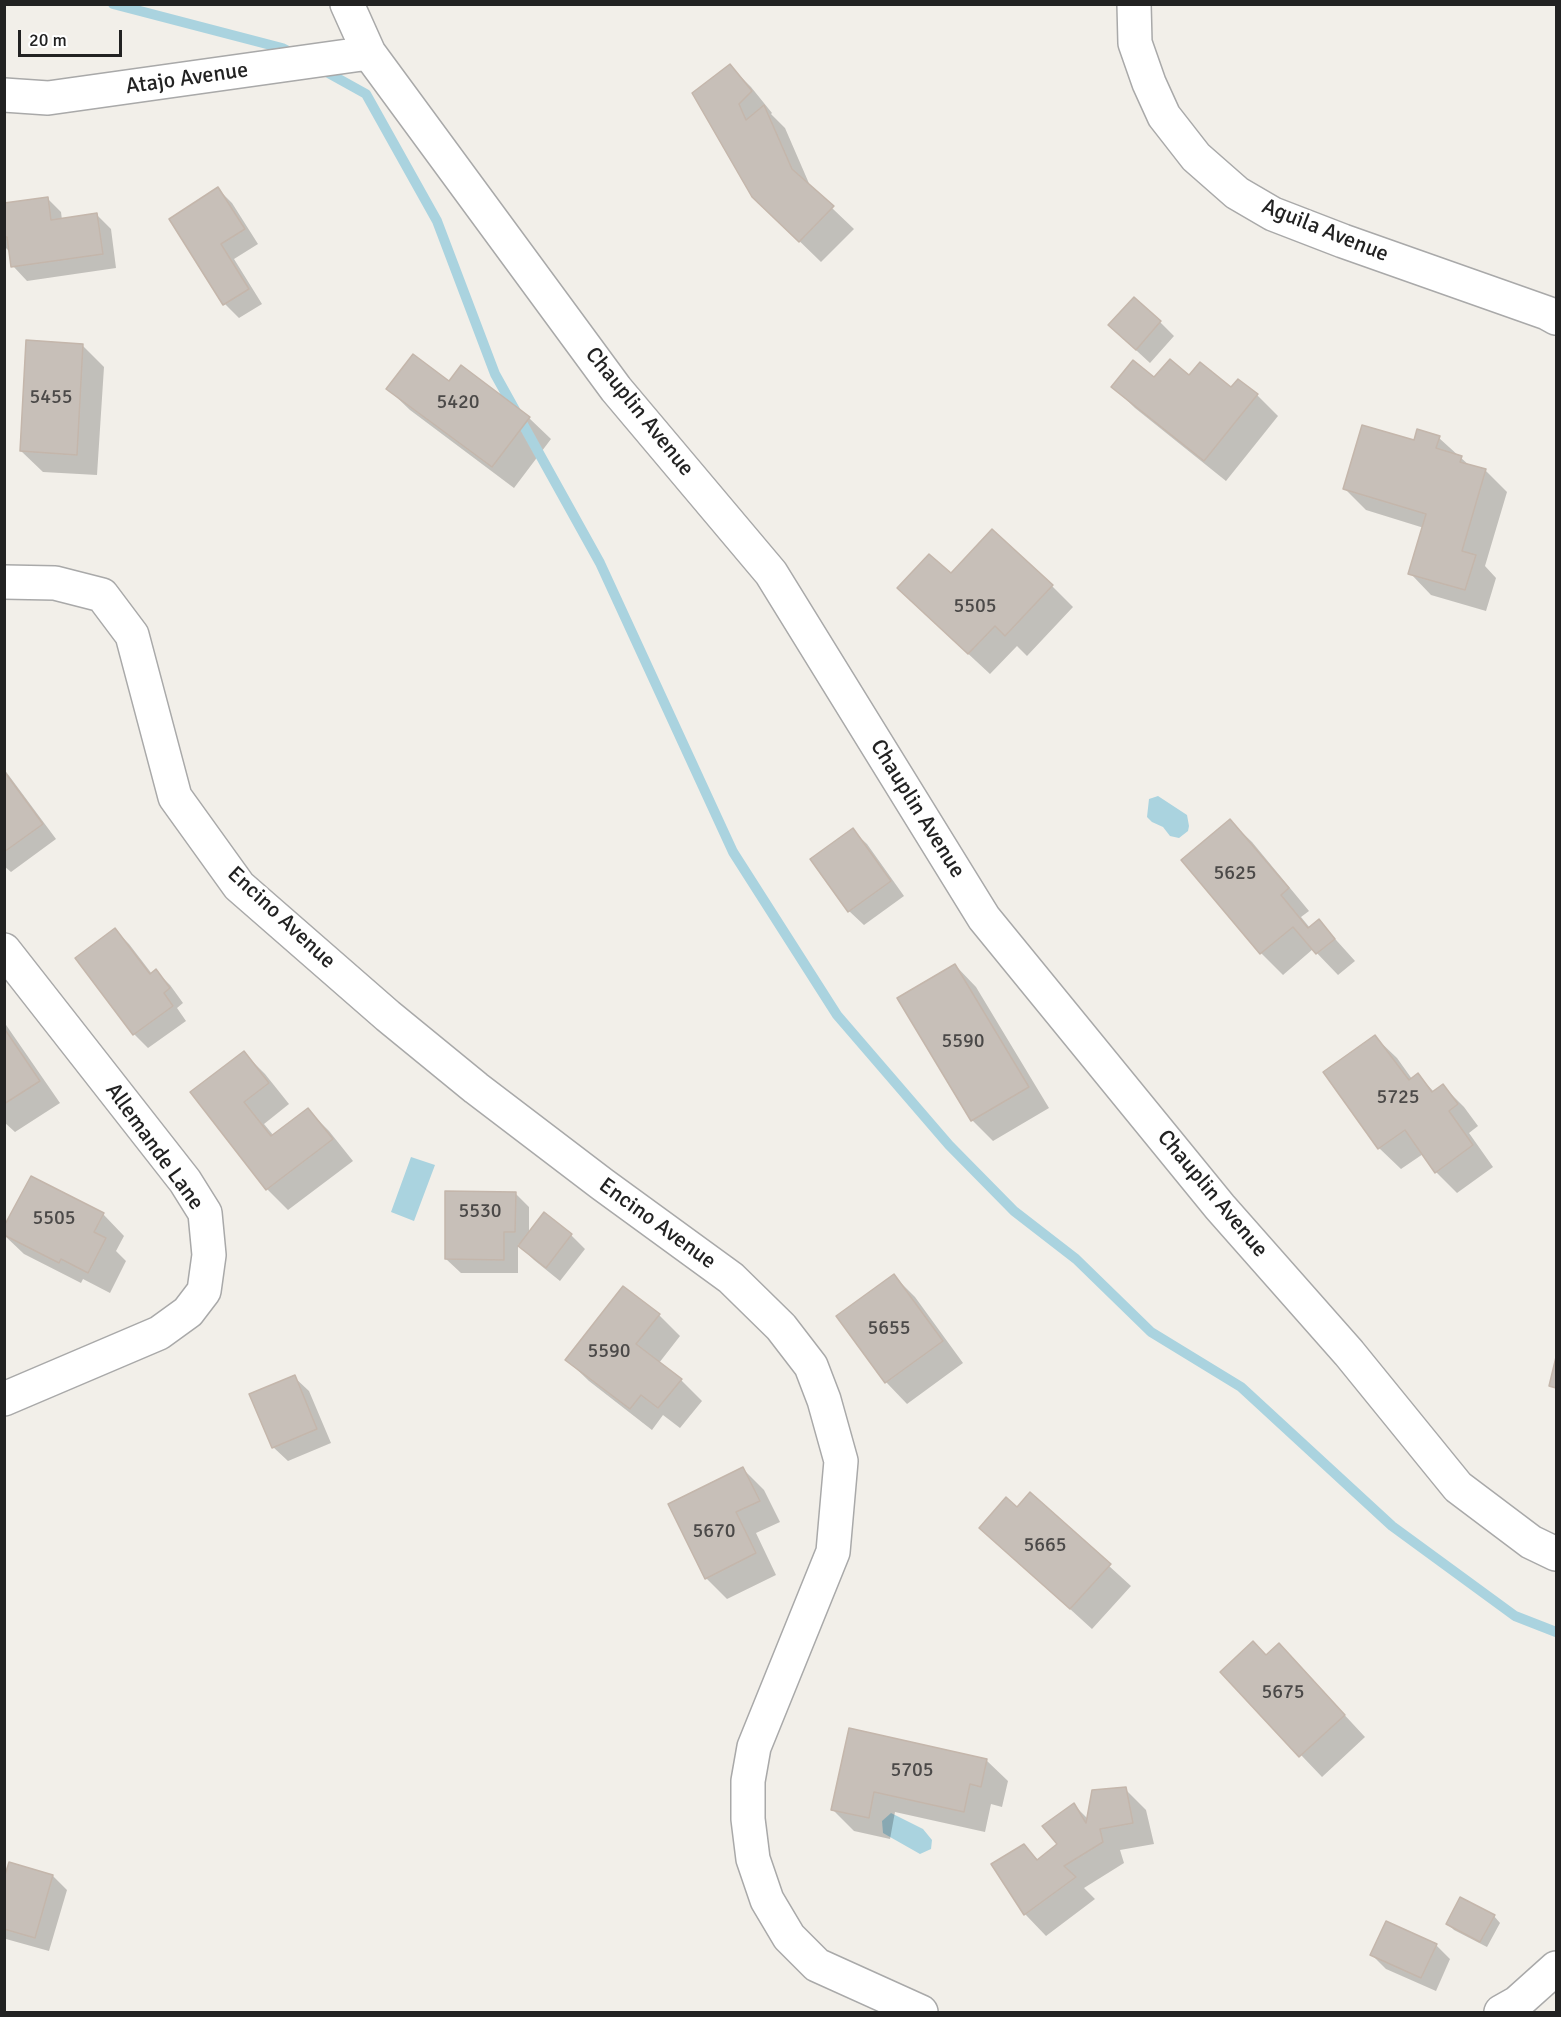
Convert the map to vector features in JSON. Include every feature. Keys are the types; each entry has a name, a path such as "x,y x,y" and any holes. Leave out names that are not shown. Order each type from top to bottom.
{"street":[{"name":"Chauplin Avenue","path":"347,4 369,53 616,389 771,573 984,918 1220,1207 1349,1353 1458,1487 1531,1542 1557,1554"},
{"name":"Aguila Avenue","path":"1134,4 1135,43 1164,116 1196,157 1237,193 1274,214 1557,318"},
{"name":"Atajo Avenue","path":"4,95 48,98 369,53"},
{"name":"Encino Avenue","path":"4,582 55,583 102,595 132,635 175,797 240,886 388,1016 476,1088 731,1278 781,1327 811,1365 824,1400 841,1461 833,1552 754,1747 748,1781 748,1819 753,1859 767,1900 789,1937 817,1965 921,2013"},
{"name":"Allemande Lane","path":"4,950 185,1181 205,1213 209,1255 204,1291 188,1312 159,1333 4,1399"},
{"path":"1501,2013 1517,2003 1557,1968"}],"water":[{"path":"1158,796 1187,815 1188,831 1179,838 1170,836 1163,827 1147,817 1149,799"},
{"path":"411,1157 435,1165 414,1221 391,1212"},
{"path":"891,1813 923,1829 932,1840 931,1849 920,1854 883,1833 882,1821"}],"building":[{"path":"730,64 752,91 739,104 746,120 764,105 792,169 834,206 799,242 752,197 692,93"},
{"path":"218,187 245,229 221,244 249,289 223,305 169,219"},
{"path":"48,197 51,220 97,213 103,254 11,267 7,237 4,237 4,203"},
{"path":"1134,297 1161,321 1136,350 1108,325"},
{"path":"26,340 83,344 77,455 20,451"},
{"path":"413,354 449,381 461,365 530,417 492,467 386,389"},
{"path":"1170,359 1189,375 1200,362 1231,387 1238,379 1258,394 1204,461 1111,387 1133,360 1154,377"},
{"path":"1362,425 1414,440 1417,429 1440,436 1436,448 1462,456 1460,462 1486,469 1462,551 1476,555 1465,590 1408,574 1426,514 1343,489"},
{"path":"992,529 1053,585 1005,636 995,626 968,654 897,588 929,554 951,573"},
{"path":"4,771 43,824 4,852"},
{"path":"1230,819 1289,888 1281,895 1308,928 1319,919 1335,939 1316,954 1293,927 1260,954 1181,860"},
{"path":"853,828 891,881 848,912 810,859"},
{"path":"115,928 150,974 156,969 170,988 164,993 173,1006 133,1035 75,958"},
{"path":"955,964 1029,1087 971,1121 897,998"},
{"path":"4,1028 40,1081 4,1104"},
{"path":"1375,1035 1409,1080 1418,1073 1432,1092 1443,1084 1458,1104 1449,1111 1473,1145 1435,1173 1405,1130 1378,1149 1323,1072"},
{"path":"244,1051 269,1083 244,1102 271,1136 308,1108 333,1139 266,1190 190,1092"},
{"path":"31,1176 104,1213 94,1232 106,1238 88,1273 61,1259 59,1263 4,1235 4,1226"},
{"path":"445,1191 516,1192 515,1232 504,1232 504,1260 445,1259"},
{"path":"544,1212 572,1234 546,1268 518,1246"},
{"path":"894,1274 943,1341 885,1383 836,1316"},
{"path":"623,1286 660,1314 636,1344 682,1379 658,1408 641,1395 630,1409 565,1360"},
{"path":"1556,1357 1556,1388 1549,1386"},
{"path":"295,1375 317,1429 272,1448 249,1394"},
{"path":"743,1467 760,1501 736,1512 756,1553 705,1579 668,1504"},
{"path":"1030,1492 1111,1564 1070,1609 979,1528 1006,1497 1017,1507"},
{"path":"1253,1641 1266,1655 1279,1643 1345,1715 1299,1757 1220,1672"},
{"path":"849,1728 987,1759 981,1787 970,1784 964,1812 874,1792 869,1818 831,1810"},
{"path":"1126,1787 1133,1823 1100,1829 1103,1842 1064,1866 1076,1877 1024,1915 991,1864 1024,1844 1037,1860 1057,1844 1042,1826 1074,1803 1086,1823 1092,1790"},
{"path":"9,1862 53,1875 35,1938 4,1929 4,1878"},
{"path":"1460,1897 1495,1915 1480,1942 1446,1924"},
{"path":"1386,1921 1437,1944 1421,1978 1370,1955"}],"waterway":[{"path":"113,4 282,48 294,54"},
{"path":"321,69 366,94 437,221 495,374 600,563 733,852 837,1015 949,1145 1014,1211 1076,1259 1151,1332 1241,1387 1392,1526 1515,1616 1556,1632"}]}
